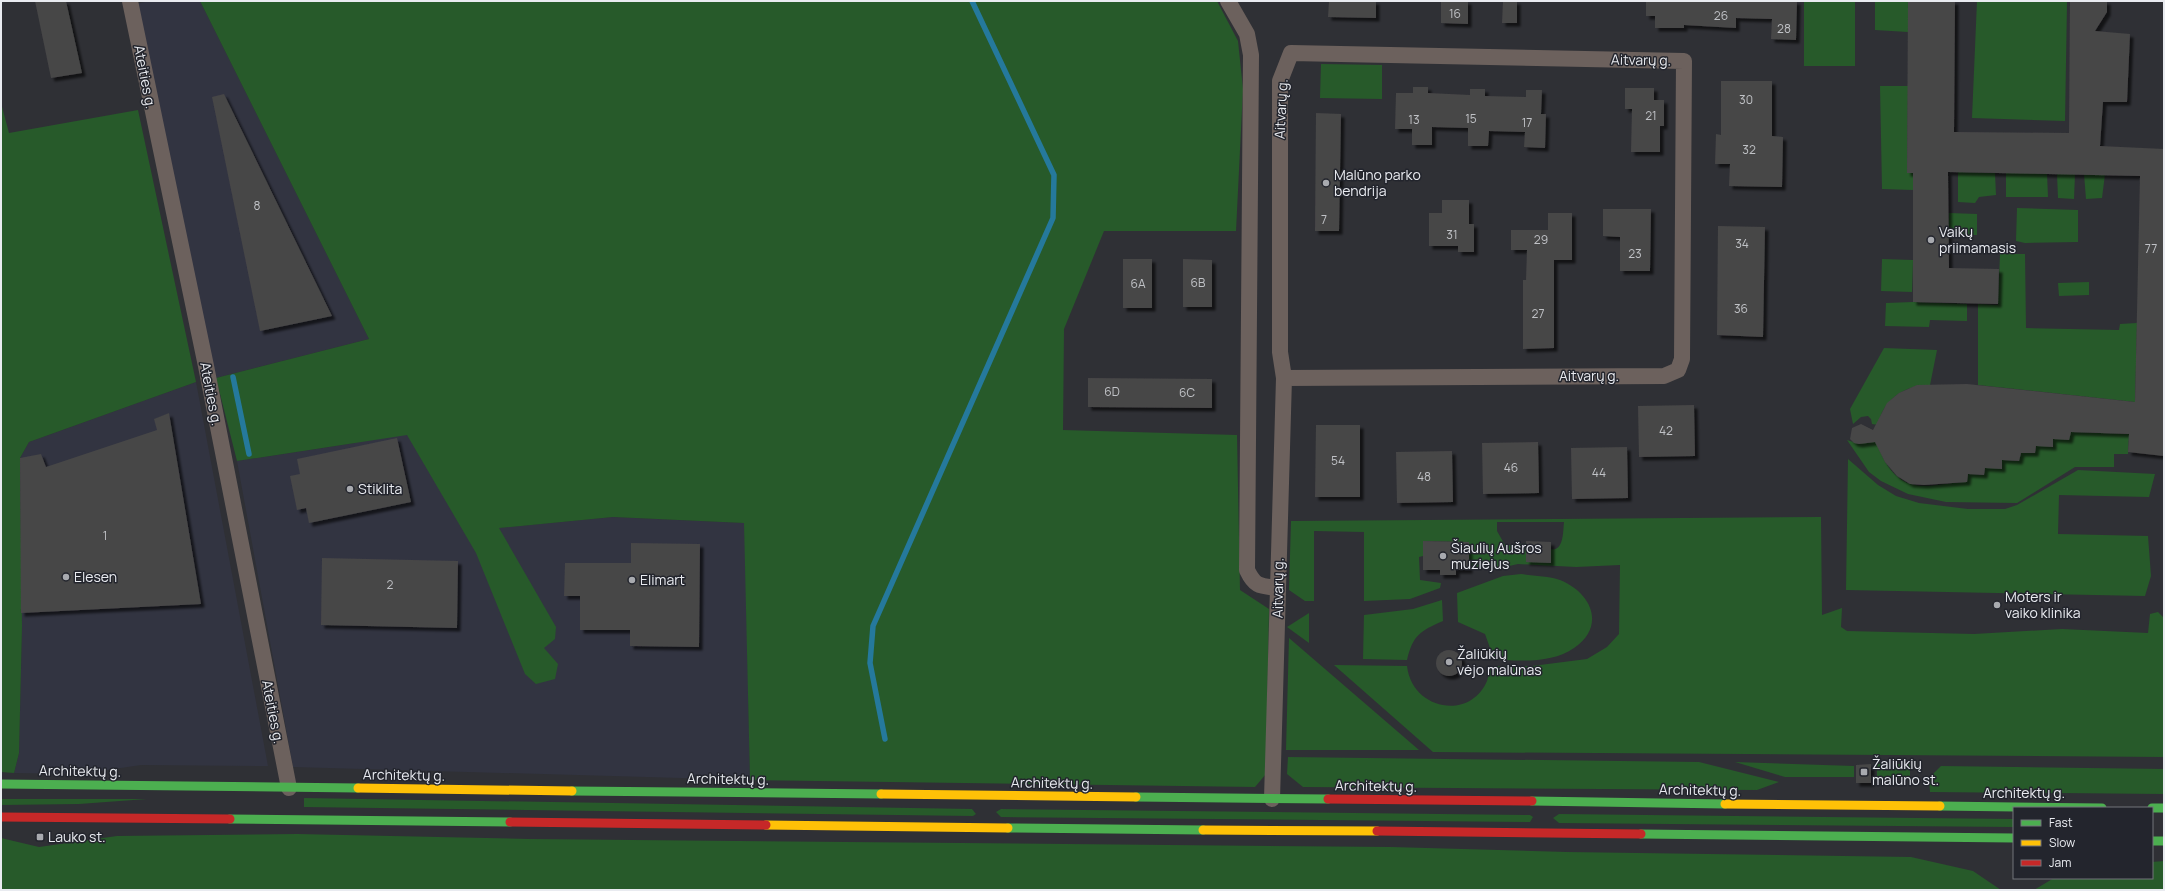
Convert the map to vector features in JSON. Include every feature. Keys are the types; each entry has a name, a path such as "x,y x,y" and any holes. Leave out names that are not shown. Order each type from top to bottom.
{"main road":[{"name":"Architektų g.","path":"1,784 290,798 989,800 1272,799 1544,806 2013,808"},
{"path":"290,798 293,820"},
{"path":"2153,808 2164,808"},
{"path":"1,818 989,823 1544,829 2013,838"},
{"path":"2153,841 2164,841"}],"street":[{"name":"Ateities g.","path":"130,1 208,373 290,798"},
{"path":"1228,1 1247,34 1251,55 1247,570 1252,581 1259,586 1278,588"},
{"name":"Aitvarų g.","path":"1272,799 1284,378 1280,352 1280,80 1291,53 1684,61 1682,359 1678,370 1664,376 1284,378"}],"shaded area":[{"path":"149,1 200,1 369,339 216,378 136,4"},
{"path":"196,382 268,766 141,765 80,774 14,773 19,753 22,627 20,458 29,442"},
{"path":"361,383 498,528 613,517 745,523 750,780 293,767 237,461 355,443"}],"green space":[{"path":"200,1 1217,1 1238,41 1243,89 1236,231 1104,231 1064,329 1063,430 1237,435 1240,590 1269,609 1266,774 1255,787 750,780 744,523 613,517 499,528 556,627 555,639 544,648 558,664 555,679 536,684 525,674 476,553 407,435 237,461 216,378 369,339"},
{"path":"1804,1 1855,1 1855,66 1804,66"},
{"path":"1875,1 1908,1 1908,32 1875,30"},
{"path":"1977,1 2067,2 2065,121 1972,118"},
{"path":"1321,64 1382,65 1382,99 1320,98"},
{"path":"1880,86 1908,86 1907,172 1913,173 1913,190 1882,189"},
{"path":"1,103 9,133 138,110 196,382 29,442 20,458 22,627 19,753 14,773 1,772"},
{"path":"1958,172 1995,173 1996,195 1979,197 1975,203 1958,202"},
{"path":"2006,173 2047,173 2048,197 2006,197"},
{"path":"2057,174 2075,174 2074,199 2058,198"},
{"path":"2084,174 2105,174 2102,198 2086,199"},
{"path":"2017,208 2078,210 2078,242 2025,243 2016,241"},
{"path":"1949,213 1977,214 1977,235 1948,235"},
{"path":"2000,254 2025,254 2026,328 2119,330 2120,324 2137,323 2135,402 1978,385 1978,304 1998,305"},
{"path":"1882,259 1913,260 1912,292 1881,291"},
{"path":"2089,282 2089,295 2059,296 2058,283"},
{"path":"1913,302 1967,304 1967,321 1930,320 1929,327 1885,326 1886,303"},
{"path":"1884,348 1937,350 1930,385 1912,388 1896,395 1885,408 1878,425 1872,424 1871,419 1868,416 1861,417 1853,424 1850,409"},
{"path":"2071,432 2129,434 2128,454 2114,454 2114,467 2075,467 2017,503 1946,502 1908,494 1881,481 1869,472 1847,440 1859,444 1877,438 1884,459 1892,472 1904,481 1911,484 1931,486 1967,482 1968,474 1984,475 1985,468 2002,460 2019,461 2021,453 2035,453 2036,446"},
{"path":"1848,459 1878,485 1896,496 1919,503 1968,509 2005,509 2017,505 2078,470 2155,474 2149,497 2059,495 2058,534 2148,536 2151,576 2145,596 1846,590"},
{"path":"1821,517 1822,615 1842,608 1841,627 1847,631 1974,634 2062,629 2148,633 2150,614 2158,612 2164,618 2164,757 1433,752 1334,665 1407,666 1411,681 1419,693 1430,701 1442,705 1456,705 1468,702 1479,694 1487,681 1490,666 1532,666 1587,659 1607,647 1619,634 1620,565 1576,567 1518,564 1500,568 1469,567 1469,542 1423,541 1423,556 1419,557 1420,580 1441,583 1440,588 1410,599 1364,601 1364,532 1314,531 1314,601 1305,601 1289,590 1291,521","holes":["1497,522 1564,522 1562,540 1558,548 1555,549 1550,549 1539,544 1505,545 1497,531"]},
{"path":"1521,574 1560,580 1580,593 1587,601 1591,611 1592,620 1590,630 1584,639 1574,648 1555,657 1545,659 1522,661 1490,659 1490,648 1485,634 1458,622 1457,593 1503,576"},
{"path":"1442,600 1443,621 1423,631 1415,639 1407,660 1363,659 1364,615 1413,609"},
{"path":"1309,613 1309,643 1287,627"},
{"path":"1289,638 1419,750 1286,750"},
{"path":"1288,757 1699,762 1779,782 1757,790 1303,787 1287,774"},
{"path":"1735,762 1854,766 1854,777 1785,777"},
{"path":"1877,764 1910,764 1910,778 1877,778"},
{"path":"1941,766 2164,769 2164,794 1930,792 1929,778"},
{"path":"304,798 972,809 976,814 973,816 304,807"},
{"path":"1,799 147,799 79,804 1,805"},
{"path":"1001,809 1530,815 1533,817 1530,822 1001,817 996,812"},
{"path":"1559,814 2013,819 2013,827 1559,823 1553,818"},
{"path":"297,834 529,839 1391,847 1567,852 1911,857 1973,871 2001,890 1,890 1,838 39,847 117,836"},
{"path":"2164,861 2164,890 2034,890 2052,879 2153,879 2153,862"}],"building":[{"path":"35,1 66,1 82,73 51,78"},
{"path":"1329,1 1376,1 1376,18 1328,17"},
{"path":"1441,1 1468,1 1468,24 1441,23"},
{"path":"1503,1 1517,1 1517,23 1502,23"},
{"path":"1646,1 1797,1 1796,40 1771,39 1772,19 1736,18 1736,28 1684,25 1684,28 1655,28 1655,16 1646,16"},
{"path":"1908,1 1955,1 1954,132 2069,133 2070,1 2107,1 2107,12 2095,31 2130,34 2127,102 2103,102 2100,146 2164,149 2164,456 2128,452 2129,434 2071,432 2069,440 2053,439 2053,447 2036,446 2035,453 2021,453 2019,461 2002,460 2002,469 1985,468 1984,475 1968,474 1967,482 1924,485 1910,484 1897,476 1885,462 1875,442 1859,444 1854,443 1850,439 1852,428 1861,424 1873,430 1887,403 1899,393 1917,385 1967,384 2135,402 2140,176 1948,172 1949,268 1999,269 1998,304 1913,302 1913,173 1907,173"},
{"path":"1721,81 1772,81 1772,136 1783,137 1782,187 1729,186 1730,164 1715,164 1716,134 1721,135"},
{"path":"1413,87 1428,87 1428,93 1470,95 1470,89 1485,89 1485,96 1526,97 1526,90 1542,90 1541,114 1546,114 1545,148 1524,147 1525,132 1489,131 1488,146 1468,146 1468,128 1432,127 1432,145 1412,145 1412,129 1395,129 1396,93 1413,93"},
{"path":"1625,88 1654,88 1654,100 1664,100 1664,126 1660,126 1660,152 1631,152 1632,109 1625,109"},
{"path":"224,94 332,316 260,331 212,97"},
{"path":"1316,113 1341,114 1339,231 1315,231"},
{"path":"1442,200 1469,200 1469,224 1474,224 1474,252 1458,252 1458,246 1429,246 1429,213 1442,213"},
{"path":"1603,209 1651,209 1650,271 1620,271 1620,237 1603,236"},
{"path":"1548,213 1572,213 1572,260 1554,260 1554,348 1523,349 1523,280 1526,280 1527,250 1511,250 1511,230 1548,230"},
{"path":"1718,226 1765,227 1763,337 1717,335"},
{"path":"1123,259 1152,259 1152,308 1123,308"},
{"path":"1183,259 1212,260 1212,307 1183,307"},
{"path":"1088,378 1212,379 1212,408 1088,407"},
{"path":"1694,405 1695,456 1639,457 1638,406"},
{"path":"169,413 201,604 21,613 20,458 41,454 46,467 157,430 154,419"},
{"path":"1316,425 1360,425 1360,497 1315,497"},
{"name":"Stiklita","path":"397,438 411,502 309,523 306,508 297,510 290,476 300,474 297,459"},
{"path":"1538,442 1539,493 1483,494 1482,443"},
{"path":"1627,447 1628,498 1572,499 1571,448"},
{"path":"1452,451 1453,502 1397,503 1396,452"},
{"path":"1423,541 1469,542 1469,570 1456,570 1456,575 1440,575 1440,570 1423,570"},
{"path":"1526,541 1551,542 1551,563 1526,562"},
{"name":"Elimart","path":"631,543 700,544 699,647 630,646 630,630 580,630 580,596 564,596 565,563 631,563"},
{"path":"322,558 458,561 457,628 321,625"},
{"name":"Žaliūkių vėjo malūnas","path":"1449,650 1458,654 1462,663 1458,672 1449,676 1440,672 1436,663 1440,654"},
{"path":"1871,764 1871,783 1856,783 1856,765"}],"waterway":[{"path":"885,739 870,663 873,626 1053,218 1054,175 972,1"},
{"path":"233,377 249,454"}],"traffic: fast":[{"path":"1,784 358,788"},
{"path":"572,791 881,794"},
{"path":"1136,797 1328,799"},
{"path":"1532,801 1725,804"},
{"path":"1940,806 2021,807"},
{"path":"2153,808 2164,808"},
{"path":"230,819 510,822"},
{"path":"1008,828 1203,830"},
{"path":"1641,834 2013,838"},
{"path":"2153,841 2164,841"}],"traffic: slow":[{"path":"358,788 572,791"},
{"path":"881,794 1136,797"},
{"path":"1725,804 1940,806"},
{"path":"766,825 1008,828"},
{"path":"1203,830 1377,831"}],"traffic: jam":[{"path":"1328,799 1532,801"},
{"path":"1,817 230,819"},
{"path":"510,822 766,825"},
{"path":"1377,831 1641,834"}],"place":[{"name":"Malūno parko bendrija","path":"1326,183"},
{"name":"Vaikų priimamasis","path":"1931,240"},
{"name":"Stiklita","path":"350,489"},
{"name":"Šiaulių Aušros muziejus","path":"1443,556"},
{"name":"Elesen","path":"66,577"},
{"name":"Elimart","path":"632,580"},
{"name":"Moters ir vaiko klinika","path":"1997,605"},
{"name":"Žaliūkių vėjo malūnas","path":"1449,662"},
{"name":"Žaliūkių malūno st.","path":"1864,772"},
{"name":"Lauko st.","path":"40,837"}]}
